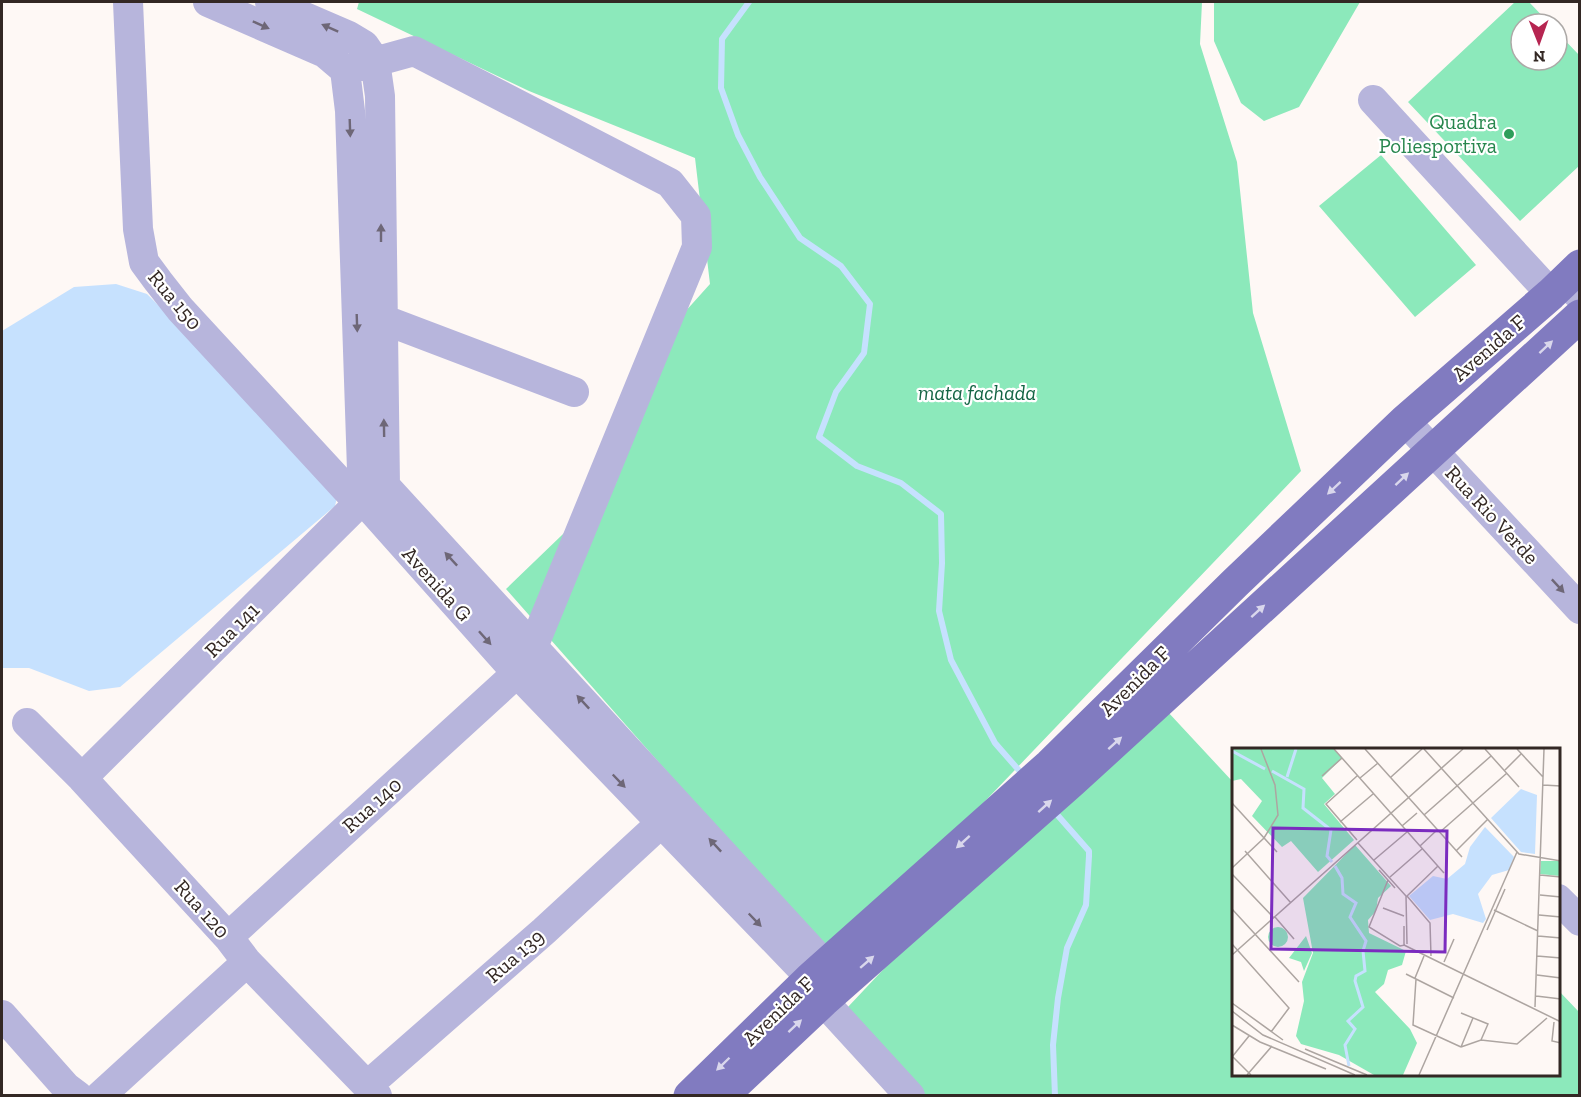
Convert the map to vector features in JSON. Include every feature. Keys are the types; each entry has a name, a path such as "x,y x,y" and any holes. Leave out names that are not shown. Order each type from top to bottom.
{"main road":[{"name":"Avenida F","path":"1061,774 1242,575 1405,421 1568,284"},
{"name":"Avenida F","path":"690,1095 1433,451 1580,316"},
{"name":"Avenida F","path":"722,1095 820,982"}],"street":[{"name":"Rua 150","path":"128,2 138,229 144,262 180,309 369,496"},
{"path":"208,2 325,54 345,70 350,111 369,496"},
{"path":"270,2 349,36 364,45 375,61 380,96 382,319 369,496"},
{"path":"345,70 414,51 670,183 696,216 697,247 533,647"},
{"path":"1373,100 1568,284"},
{"path":"382,319 574,392"},
{"name":"Rua Rio Verde","path":"1405,421 1580,609"},
{"name":"Avenida G","path":"369,496 533,647 820,982 910,1095"},
{"name":"Avenida G","path":"369,496 517,674 660,824 820,982"},
{"name":"Rua 141","path":"82,778 369,496"},
{"name":"Rua 140","path":"228,937 517,674"},
{"name":"Rua 120","path":"27,723 82,778 228,937 247,962 372,1090"},
{"name":"Rua 139","path":"372,1090 660,824"},
{"path":"1560,901 1580,921"},
{"path":"100,1095 247,962"},
{"path":"2,1015 67,1093"}],"green space":[{"name":"mata fachada","path":"359,2 1202,2 1200,44 1237,162 1253,313 1301,471 833,960 506,589 616,483 639,363 710,284 695,158 529,91 357,9"},
{"path":"1214,2 1360,2 1299,107 1264,121 1241,103 1214,41"},
{"name":"Quadra Poliesportiva","path":"1515,2 1529,2 1539,12 1509,12 1509,72 1569,72 1569,45 1580,56 1579,166 1520,221 1408,102"},
{"path":"1381,155 1476,265 1415,317 1319,206"},
{"path":"1167,711 1232,781 1232,1076 1560,1076 1560,992 1579,1012 1579,1095 922,1095 847,1008 896,956"}],"water":[{"path":"116,284 147,294 336,482 338,493 335,506 120,687 89,691 29,668 2,668 2,331 74,287"}],"waterway":[{"path":"749,2 722,39 721,88 738,135 760,177 800,238 841,266 870,304 864,353 836,392 819,437 857,466 901,483 941,514 942,563 939,611 951,660 995,743 1023,775"},
{"path":"1053,810 1089,851 1086,905 1067,948 1058,998 1053,1045 1055,1096"}],"place":[{"name":"Quadra Poliesportiva","path":"1509,134"}]}
